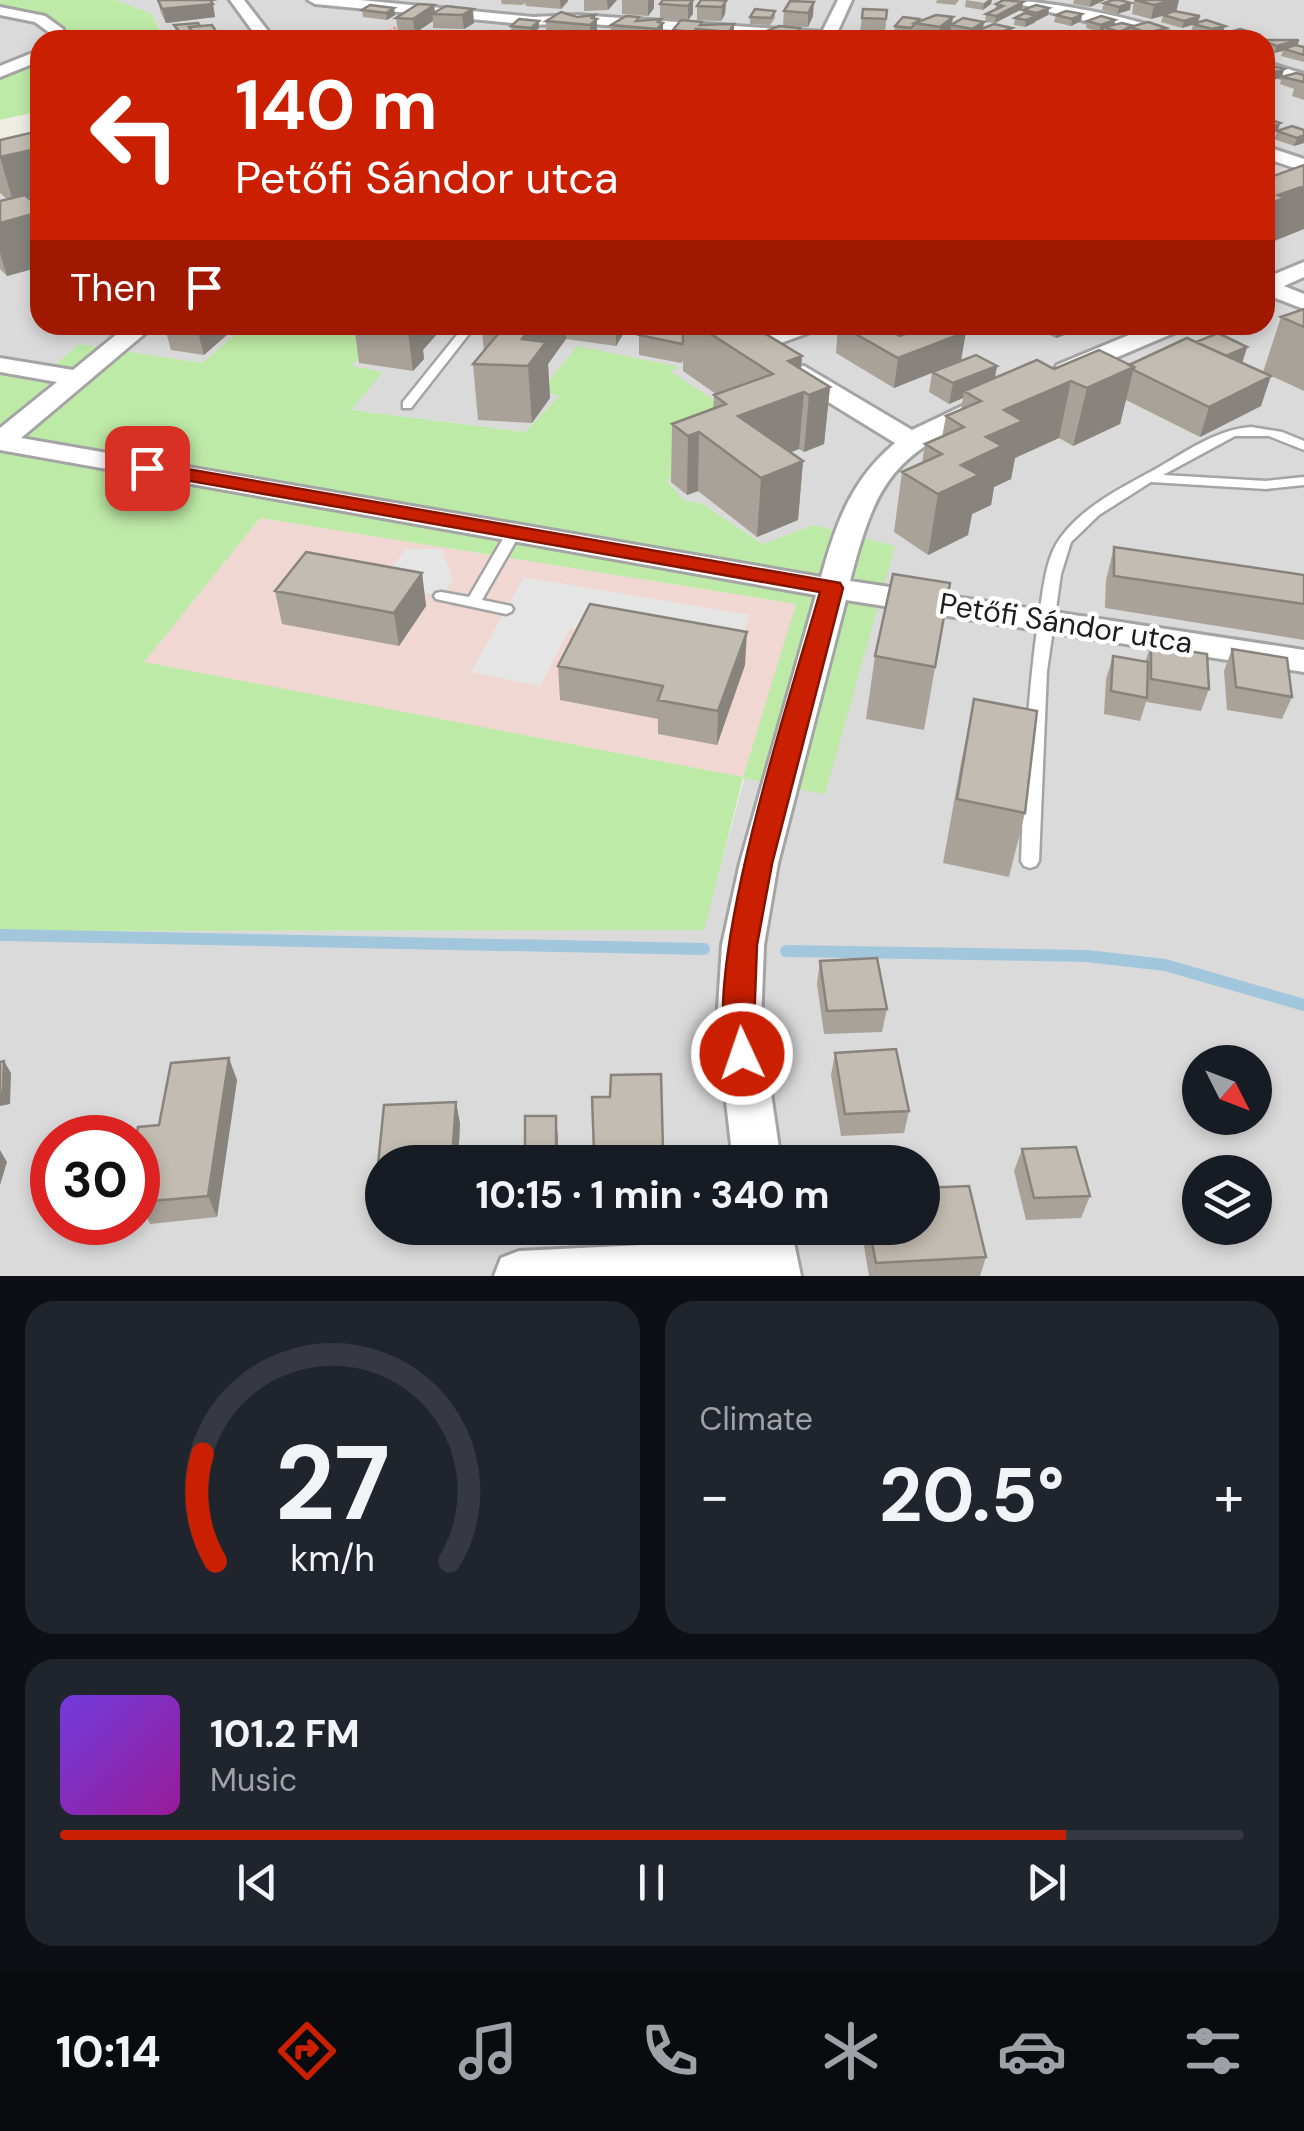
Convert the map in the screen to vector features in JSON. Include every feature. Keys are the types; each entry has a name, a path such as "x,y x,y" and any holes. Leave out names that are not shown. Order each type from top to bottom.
{"street":[{"path":"239,1 257,0"},
{"path":"315,0 373,2 533,20 734,30"},
{"path":"831,30 845,0"},
{"path":"1010,0 1141,30"},
{"path":"239,1 260,30"},
{"path":"0,11 50,23 56,30"},
{"path":"0,72 30,60"},
{"path":"1275,70 1304,79"},
{"path":"1275,156 1304,166"},
{"path":"1275,282 1304,269"},
{"path":"1275,290 1304,302"},
{"path":"0,442 131,335"},
{"path":"764,335 742,340 910,441"},
{"path":"1042,380 1148,335"},
{"path":"0,365 78,378"},
{"path":"756,1145 738,1024 743,945 759,864 832,588 862,493 877,472 910,441 1008,395"},
{"name":"Petőfi Sándor utca","path":"0,442 832,588 1304,661"},
{"path":"519,1276 772,1256"}],"lane":[{"path":"407,404 463,335"},
{"path":"1030,861 1037,680 1053,578 1065,542 1084,521 1232,433 1272,433 1304,446"},
{"path":"1152,478 1266,485 1304,481"},
{"path":"473,603 514,532"},
{"path":"440,596 506,609"}],"shaded area":[{"path":"115,0 1304,0 1304,1276 0,1276 0,931 703,930 814,525 762,544 701,503 684,501 665,480 669,370 677,367 577,347 544,391 560,395 525,432 350,410 382,372 350,366 383,335 1275,335 1275,30 160,30 152,14"},
{"path":"0,16 46,26 47,30 30,30 30,54 0,63"},
{"path":"30,137 30,335 234,335 202,363 79,344 56,364 0,355 0,143"},
{"path":"260,518 796,604 743,777 142,662"},
{"path":"406,549 442,549 453,580 441,596 377,585"},
{"path":"524,577 750,615 735,657 570,628 540,686 471,672"}],"green space":[{"path":"0,0 115,0 152,14 159,30 47,30 46,26 0,16"},
{"path":"30,52 30,113 0,120 0,63"},
{"path":"234,335 383,335 351,366 383,372 351,410 525,432 559,396 542,390 577,346 680,367 670,371 757,429 711,459 666,480 684,501 701,503 762,544 814,525 895,546 825,794 743,778 704,930 0,931 0,355 56,364 79,344 202,363","holes":["260,518 796,604 743,777 144,662"]}],"building":[{"path":"158,0 210,0 213,4 162,9"},
{"path":"663,0 693,0 688,6 660,4"},
{"path":"701,0 726,1 722,7 697,6"},
{"path":"1004,0 1023,2 996,16 986,14 1003,6 996,4"},
{"path":"1135,0 1173,0 1154,5"},
{"path":"790,1 814,2 808,13 784,11"},
{"path":"1104,3 1131,3 1119,7"},
{"path":"418,4 434,5 413,19 396,18"},
{"path":"370,5 394,8 386,13 362,10"},
{"path":"1036,5 1049,8 1037,13 1023,10"},
{"path":"446,6 473,9 462,15 432,14"},
{"path":"755,9 775,11 771,18 750,17"},
{"path":"863,9 887,10 886,19 862,18"},
{"path":"1066,11 1082,14 1072,19 1056,15"},
{"path":"1174,11 1200,16 1184,21 1163,15"},
{"path":"561,12 577,17 595,15 592,18 597,19 590,25 546,21"},
{"path":"1025,13 1037,16 1015,18"},
{"path":"936,15 953,17 940,27 915,23"},
{"path":"626,16 639,17 636,21 661,19 658,22 663,23 657,29 611,25"},
{"path":"1101,16 1115,20 1101,25 1087,21"},
{"path":"903,17 919,19 911,28 895,26"},
{"path":"963,18 984,22 972,29 951,25"},
{"path":"519,19 539,21 531,28 511,26"},
{"path":"681,20 702,22 700,25 734,24 730,30 673,30"},
{"path":"1206,20 1225,26 1212,29 1193,24"},
{"path":"1148,22 1166,28 1139,30 1130,27"},
{"path":"198,23 200,26 178,30 174,25"},
{"path":"1122,23 1134,26 1124,30 1104,27"},
{"path":"994,24 1012,28 1007,30 979,30"},
{"path":"212,25 215,30 191,30 189,27"},
{"path":"779,26 800,28 799,30 769,30"},
{"path":"1275,40 1299,40 1277,46"},
{"path":"1304,47 1304,55 1284,49"},
{"path":"1304,75 1304,82 1282,77"},
{"path":"1292,126 1304,130 1304,135 1297,138 1277,131"},
{"path":"30,133 30,150 0,157 0,140"},
{"path":"1304,165 1304,186 1278,195 1285,198 1275,202 1275,175"},
{"path":"25,195 30,199 30,216 0,223 0,201"},
{"path":"1304,309 1304,327 1281,317"},
{"path":"497,335 525,335 522,339 546,342 528,366 473,364"},
{"path":"639,335 683,335 682,344"},
{"path":"713,335 767,335 802,356 788,361 830,387 809,395 804,392 738,416 803,461 761,478 699,432 688,436 672,424 726,404 714,395 773,374"},
{"path":"858,335 958,335 898,358"},
{"path":"1222,335 1247,347 1226,356 1196,342"},
{"path":"1187,338 1271,376 1209,407 1129,365"},
{"path":"1099,350 1134,367 1087,388 1071,381 1004,410 1023,421 986,437 1002,446 961,465 979,475 938,494 902,472 942,454 925,444 964,427 946,416 981,401 964,391 1037,360 1054,369"},
{"path":"976,355 997,366 953,383 932,372"},
{"path":"1114,547 1304,575 1304,604 1114,576"},
{"path":"306,552 422,573 394,613 275,591"},
{"path":"893,574 950,583 935,667 875,656"},
{"path":"590,604 747,632 718,711 658,700 663,686 558,666"},
{"path":"1151,645 1207,654 1209,689 1151,679"},
{"path":"1232,649 1287,658 1292,697 1236,687"},
{"path":"1113,656 1148,662 1147,698 1111,691"},
{"path":"974,699 1037,711 1025,813 957,799"},
{"path":"877,958 887,1009 827,1011 820,961"},
{"path":"896,1049 909,1111 845,1114 835,1053"},
{"path":"229,1058 208,1196 160,1200 160,1120 171,1063"},
{"path":"4,1061 3,1092 0,1093 0,1062"},
{"path":"661,1074 663,1145 594,1145 592,1097 610,1097 611,1075"},
{"path":"456,1102 453,1145 380,1145 384,1105"},
{"path":"525,1116 556,1116 556,1145 525,1145"},
{"path":"1076,1147 1090,1196 1034,1198 1022,1149"},
{"path":"969,1186 986,1257 876,1263 872,1245 940,1245 940,1187"}],"waterway":[{"path":"0,935 704,949"},
{"path":"786,951 1087,956 1165,965 1304,1005"}],"route":[{"path":"147,468 832,588 759,864 743,945 738,1024 742,1054"}]}
